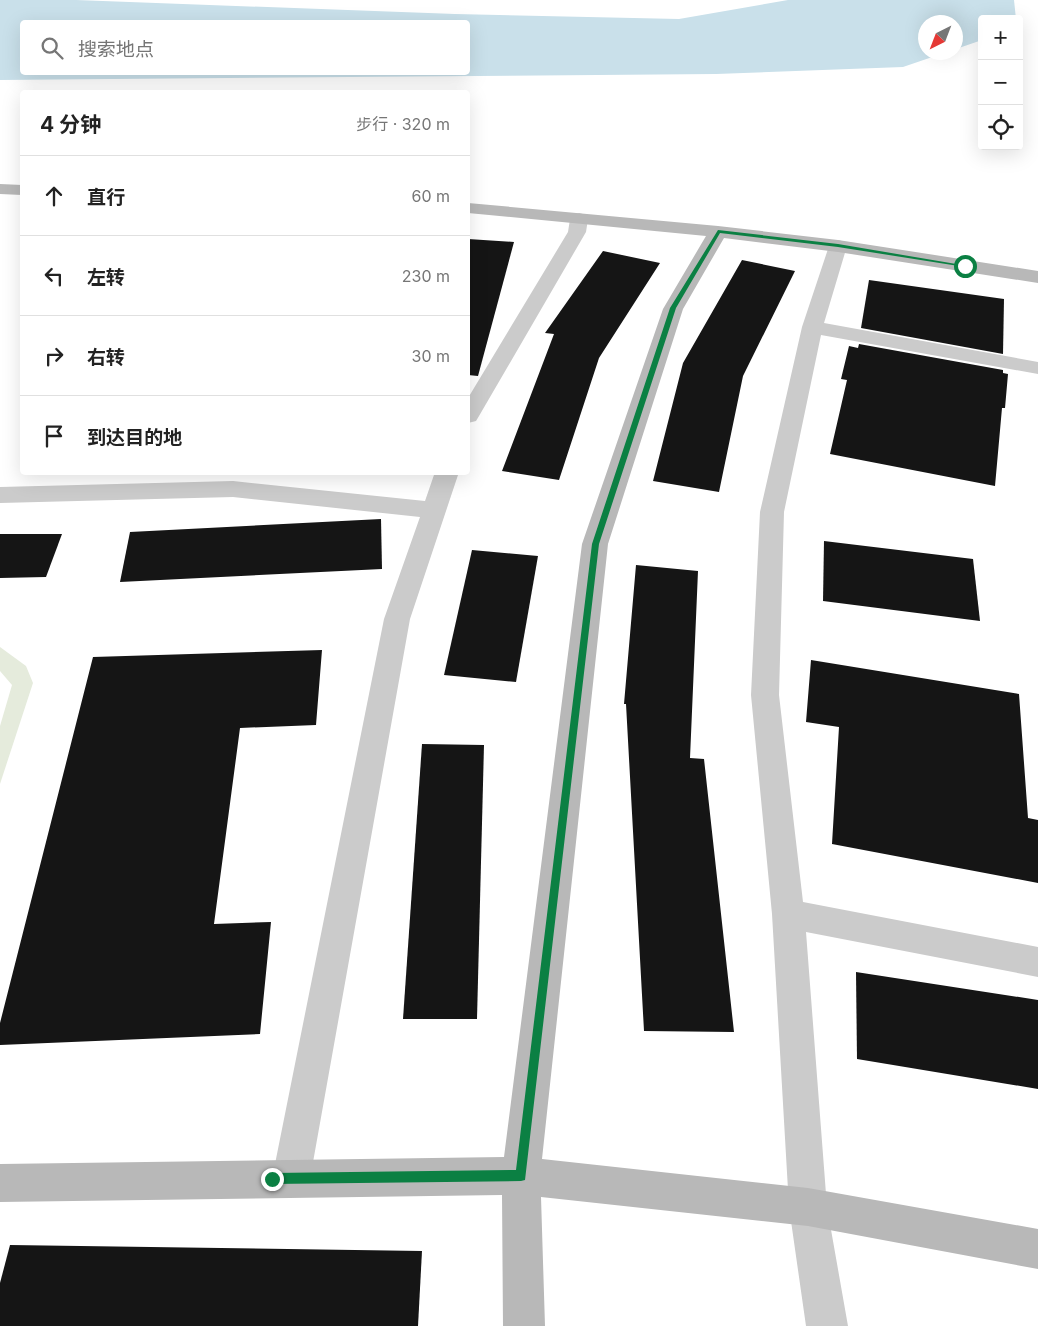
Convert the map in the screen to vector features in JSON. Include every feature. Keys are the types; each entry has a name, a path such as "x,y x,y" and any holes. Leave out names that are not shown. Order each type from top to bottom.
{"street":[{"path":"0,189 20,190"},
{"path":"470,208 718,232 838,246 1038,277"},
{"path":"470,413 577,232 579,219"},
{"path":"524,1326 521,1176 596,544 673,308 718,232"},
{"path":"828,1326 808,1206 788,914 765,694 772,512 812,327 838,246"},
{"path":"812,327 1038,368"},
{"path":"291,1178 397,619 446,475"},
{"path":"0,495 233,489 434,510"},
{"path":"788,914 1038,962"},
{"path":"0,1183 521,1176 808,1206 1038,1249"}],"green space":[{"path":"0,647 26,666 33,683 0,784 0,726 12,685 0,671"}],"water":[{"path":"0,0 76,0 455,14 679,19 788,0 1014,0 1016,15 978,15 978,41 963,47 963,15 918,15 918,60 924,60 903,67 716,74 0,80"}],"building":[{"path":"470,239 514,242 478,376 470,375"},
{"path":"603,251 660,263 599,358 559,480 502,471 554,334 545,333"},
{"path":"742,260 795,271 743,376 719,492 653,481 683,363"},
{"path":"869,280 1004,299 1003,354 861,328"},
{"path":"859,344 1003,370 1003,373 1008,374 1005,408 1002,408 995,486 830,454 847,380 841,379 849,346 858,348"},
{"path":"381,519 382,569 120,582 130,532"},
{"path":"0,534 62,534 46,577 0,578"},
{"path":"824,541 973,559 980,621 823,601"},
{"path":"472,550 538,556 516,682 444,675"},
{"path":"636,565 698,571 690,758 704,759 734,1032 644,1031 626,704 624,704"},
{"path":"322,650 316,725 240,728 214,924 271,922 260,1034 0,1045 0,1023 93,657"},
{"path":"811,660 1019,694 1028,818 1038,820 1038,883 832,844 839,727 806,722"},
{"path":"422,744 484,745 477,1019 403,1019"},
{"path":"856,972 1038,1000 1038,1089 857,1059"},
{"path":"10,1245 422,1251 418,1326 0,1326 0,1283"}],"route":[{"path":"272,1179 521,1176 596,544 673,308 718,232 838,246 965,266"}]}
